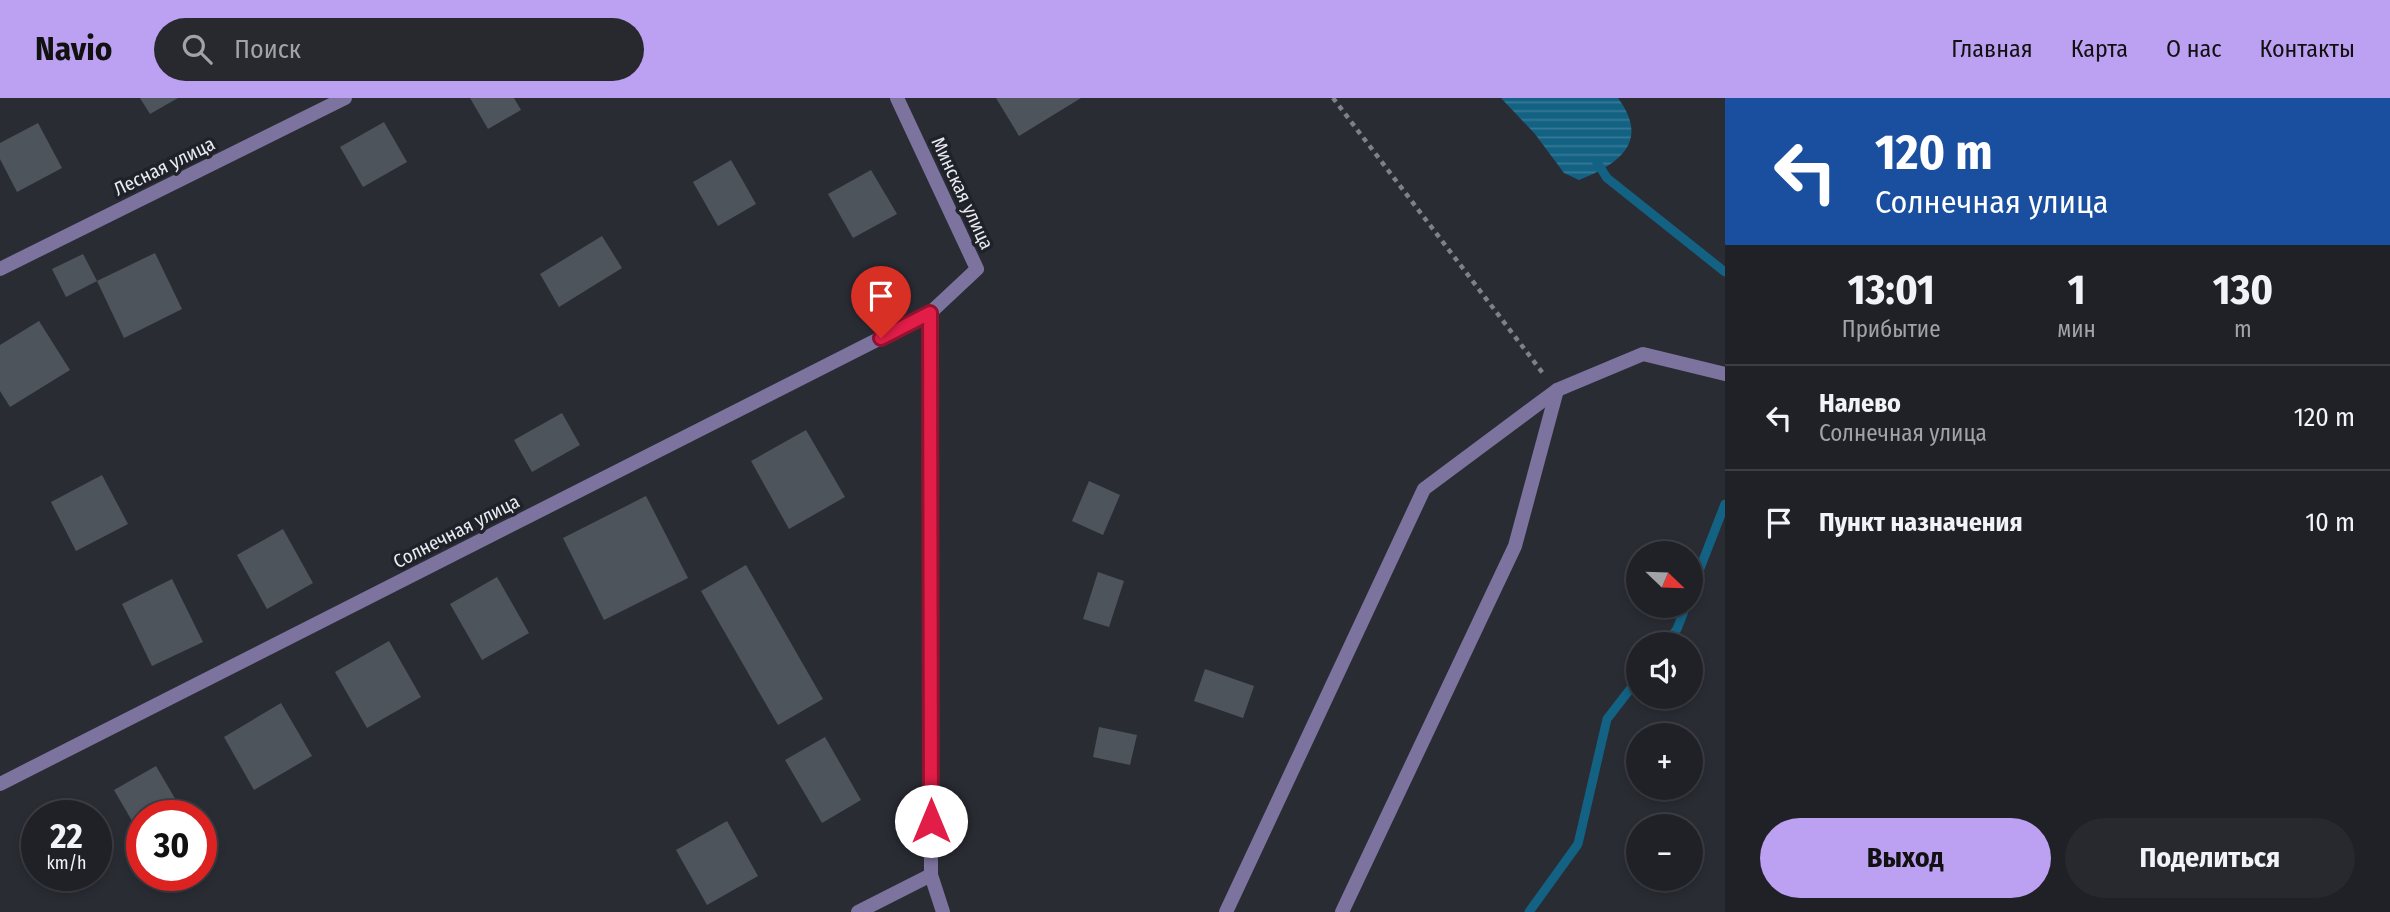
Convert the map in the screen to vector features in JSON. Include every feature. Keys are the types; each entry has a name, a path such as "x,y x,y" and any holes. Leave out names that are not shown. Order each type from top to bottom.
{"street":[{"name":"Лесная улица","path":"0,269 345,98"},
{"name":"Минская улица","path":"897,98 977,269 930,313"},
{"name":"Солнечная улица","path":"0,782 930,313"},
{"path":"930,313 931,875 943,912"},
{"path":"1226,912 1424,489 1556,390 1643,354 1725,374"},
{"path":"1342,912 1515,546 1556,390"},
{"path":"858,912 931,875"}],"path":[{"path":"1333,98 1556,390"}],"water":[{"path":"1501,98 1618,98 1627,113 1631,139 1618,158 1594,174 1579,180 1564,173 1535,134"}],"building":[{"path":"140,98 178,98 150,114"},
{"path":"470,98 514,98 521,110 488,129"},
{"path":"996,98 1081,98 1019,136"},
{"path":"384,122 407,162 363,187 340,147"},
{"path":"38,123 62,168 17,192 0,159 0,143"},
{"path":"731,160 756,204 718,226 693,182"},
{"path":"871,170 897,214 853,238 828,194"},
{"path":"602,236 622,268 559,307 540,274"},
{"path":"155,253 182,309 124,338 97,281"},
{"path":"83,254 97,281 66,297 52,269"},
{"path":"39,321 70,370 10,407 0,391 0,345"},
{"path":"562,413 580,445 532,472 514,440"},
{"path":"806,430 845,497 789,529 751,461"},
{"path":"102,475 128,524 76,551 51,502"},
{"path":"1089,481 1120,495 1103,535 1072,521"},
{"path":"646,496 688,578 604,620 563,538"},
{"path":"283,529 313,583 267,609 237,555"},
{"path":"746,565 823,699 778,725 701,591"},
{"path":"1098,572 1124,581 1109,627 1083,619"},
{"path":"497,577 529,633 482,660 450,604"},
{"path":"172,579 203,642 152,666 122,604"},
{"path":"389,641 421,697 367,728 335,672"},
{"path":"1205,669 1254,686 1243,718 1194,701"},
{"path":"281,703 312,756 254,790 224,737"},
{"path":"1099,727 1137,735 1130,765 1093,757"},
{"path":"825,737 861,800 822,823 785,760"},
{"path":"156,766 176,800 126,800 126,811 114,790"},
{"path":"727,821 758,876 707,905 676,850"}],"waterway":[{"path":"1596,161 1607,178 1725,272"},
{"path":"1703,561 1725,504"},
{"path":"1675,632 1681,618"},
{"path":"1529,912 1578,844 1607,719 1626,694"}],"route":[{"path":"881,338 930,313 931,821"}]}
